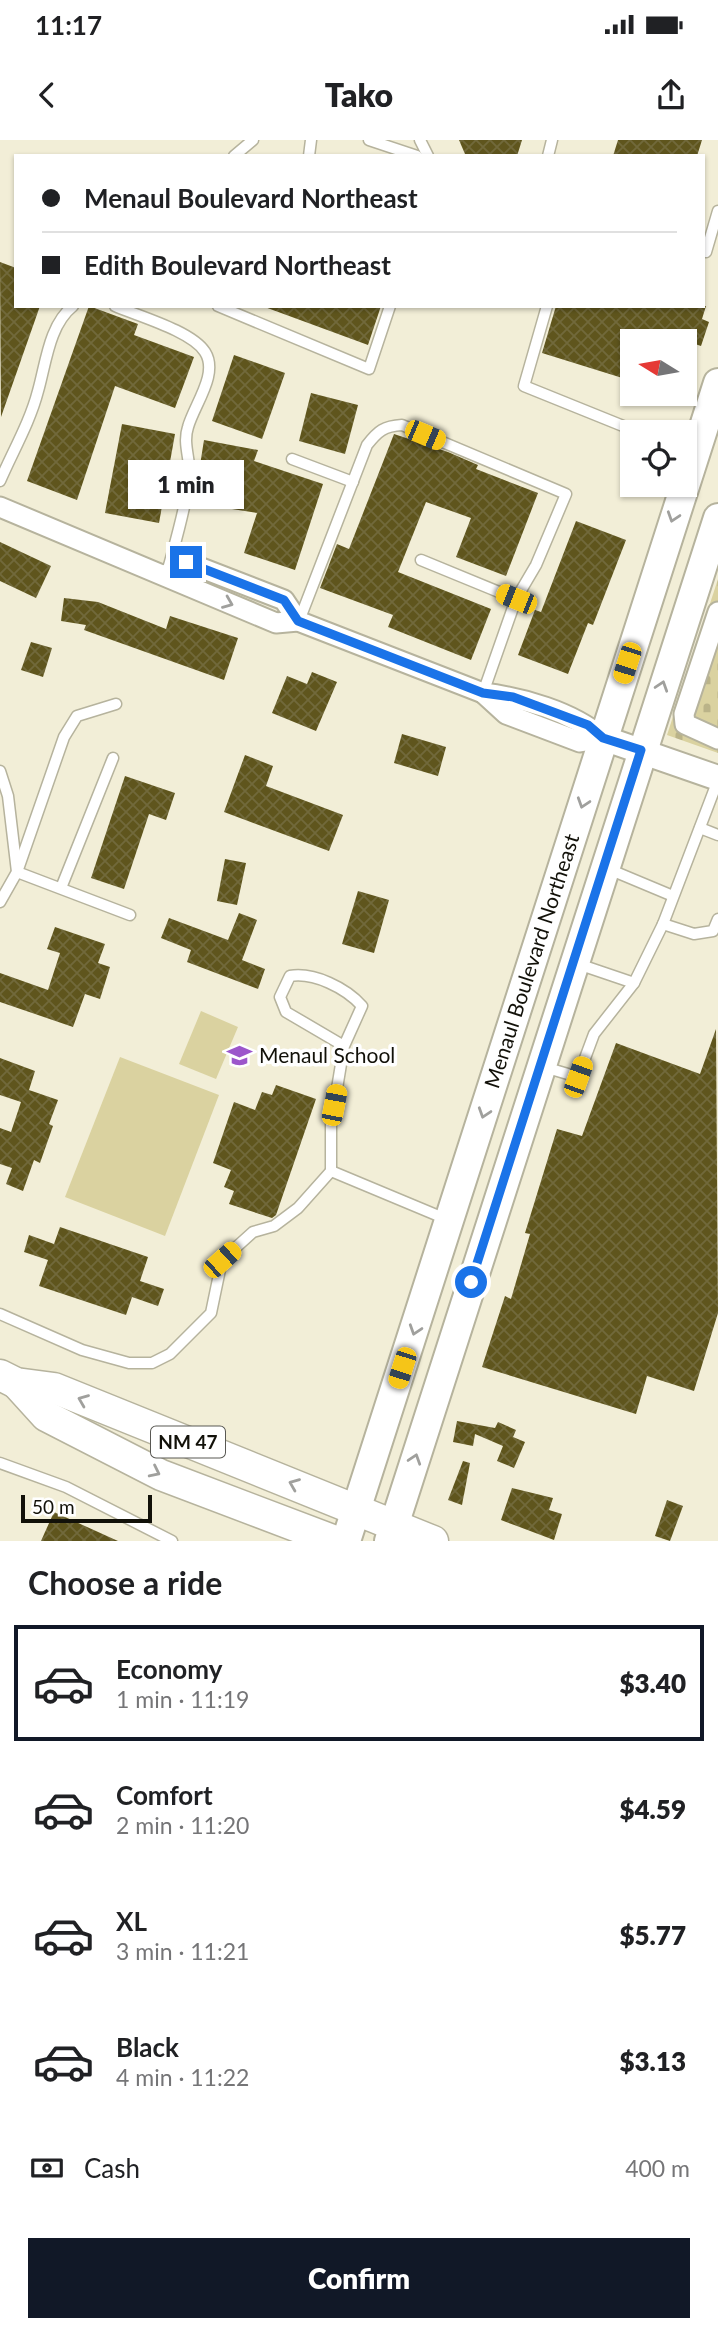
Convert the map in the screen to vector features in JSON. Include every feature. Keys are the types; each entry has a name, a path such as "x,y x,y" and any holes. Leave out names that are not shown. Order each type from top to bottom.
{"main road":[{"name":"Menaul Boulevard Northeast","path":"697,434 718,383"},
{"name":"Menaul Boulevard Northeast","path":"346,1541 603,738 676,497"},
{"name":"Menaul Boulevard Northeast","path":"392,1533 641,750 718,518"},
{"path":"450,1220 487,1232"},
{"name":"NM 47","path":"8,1379 54,1388 357,1509 392,1533 433,1541"},
{"name":"NM 47","path":"8,1379 46,1416 161,1475 335,1541"}],"street":[{"path":"0,507 166,575 186,562 284,600 298,621 483,693 513,697 527,712 588,725 603,738 718,779"},
{"path":"718,612 684,714 685,724 718,739"}],"lane":[{"path":"236,154 253,140"},
{"path":"369,140 411,154"},
{"path":"718,211 705,251 718,256"},
{"path":"0,481 39,390 43,362 59,323 71,308"},
{"path":"120,308 189,337 203,349 210,362 206,381 187,429 190,476 166,575"},
{"path":"223,308 369,369 389,308"},
{"path":"546,308 524,386 620,425"},
{"path":"298,621 367,445 377,431 387,426 402,425 566,494 536,565 516,599 483,693"},
{"path":"292,459 353,482"},
{"path":"421,560 516,599"},
{"path":"0,902 17,872 64,737 76,716 116,704"},
{"path":"61,888 113,758"},
{"path":"0,771 8,796 17,872"},
{"path":"540,1066 578,1077 594,1034 634,983 663,924 718,779"},
{"path":"700,828 718,835"},
{"path":"604,867 673,896"},
{"path":"17,872 130,915"},
{"path":"663,924 694,934 713,931 718,919"},
{"path":"573,962 634,983"},
{"path":"0,1314 82,1350 129,1363 152,1363 170,1354 211,1314 222,1260 253,1231 274,1226 298,1208 331,1171 331,1125 344,1046 362,1006 351,993 303,974 290,976 280,998 286,1012 344,1046"},
{"path":"331,1171 450,1220"},
{"path":"0,1463 66,1487 172,1541"}],"green space":[{"path":"718,579 718,753 667,735"},
{"path":"201,1011 238,1027 216,1079 179,1064"},
{"path":"120,1057 219,1095 165,1236 65,1197"}],"building":[{"path":"459,140 522,140 518,154 465,154"},
{"path":"618,140 702,140 698,154 614,154"},
{"path":"0,262 14,267 14,308 39,308 1,417"},
{"path":"706,306 702,319 709,322 701,346 697,345 697,329 620,329 620,377 542,353 555,308"},
{"path":"88,308 138,324 134,335 194,357 175,408 115,386 77,500 27,481"},
{"path":"267,308 380,308 368,345"},
{"path":"234,355 285,373 262,439 212,421"},
{"path":"311,393 358,405 345,454 299,441"},
{"path":"122,424 175,434 159,523 105,513"},
{"path":"394,434 448,452 478,465 476,469 538,493 506,576 456,557 471,518 426,502 398,572 491,609 471,660 388,627 393,615 320,588 337,544 349,549"},
{"path":"204,440 258,450 254,461 323,484 295,570 244,553 257,513 194,503"},
{"path":"576,521 626,540 593,625 588,623 568,674 518,655 535,610 541,612"},
{"path":"0,542 51,566 36,598 0,581"},
{"path":"64,598 98,602 166,629 170,616 238,638 224,680 84,630 86,625 61,621"},
{"path":"31,642 52,648 43,677 21,670"},
{"path":"312,672 337,682 316,731 272,713 287,676 307,684"},
{"path":"402,734 446,747 438,776 394,763"},
{"path":"245,755 273,766 266,786 343,815 329,851 224,812"},
{"path":"125,776 175,793 166,820 149,814 124,889 91,878"},
{"path":"225,859 246,863 237,905 217,901"},
{"path":"358,891 389,900 374,953 342,944"},
{"path":"239,913 257,920 242,960 265,969 258,989 187,962 191,950 161,938 169,918 228,940"},
{"path":"55,927 105,944 98,963 110,967 100,999 85,994 73,1027 0,1002 0,973 48,990 60,953 47,949"},
{"path":"716,1029 718,1313 694,1391 647,1376 636,1414 482,1367 505,1296 511,1299 530,1234 525,1233 557,1129 582,1136 616,1043 700,1074"},
{"path":"0,1058 35,1071 29,1090 58,1100 49,1124 53,1126 40,1163 34,1160 23,1191 6,1184 12,1168 0,1164 0,1128 11,1132 21,1102 0,1095"},
{"path":"276,1085 316,1099 276,1215 272,1218 229,1204 234,1191 224,1187 231,1170 213,1163 234,1102 255,1110 262,1092 272,1095"},
{"path":"60,1227 148,1257 140,1281 164,1289 158,1306 132,1297 126,1315 39,1286 48,1260 24,1252 29,1235 54,1244"},
{"path":"457,1421 495,1428 498,1422 516,1430 513,1437 525,1442 514,1468 497,1461 503,1446 475,1434 473,1446 453,1442"},
{"path":"463,1461 470,1463 462,1505 448,1500"},
{"path":"512,1488 553,1498 549,1510 562,1514 554,1540 501,1520"},
{"path":"667,1500 683,1506 670,1541 655,1536"},
{"path":"54,1512 118,1541 41,1541"}],"place":[{"name":"Menaul School","path":"239,1056"}],"route":[{"path":"186,562 284,600 298,621 483,693 513,697 549,710 588,725 603,738 641,750 471,1282"}]}
